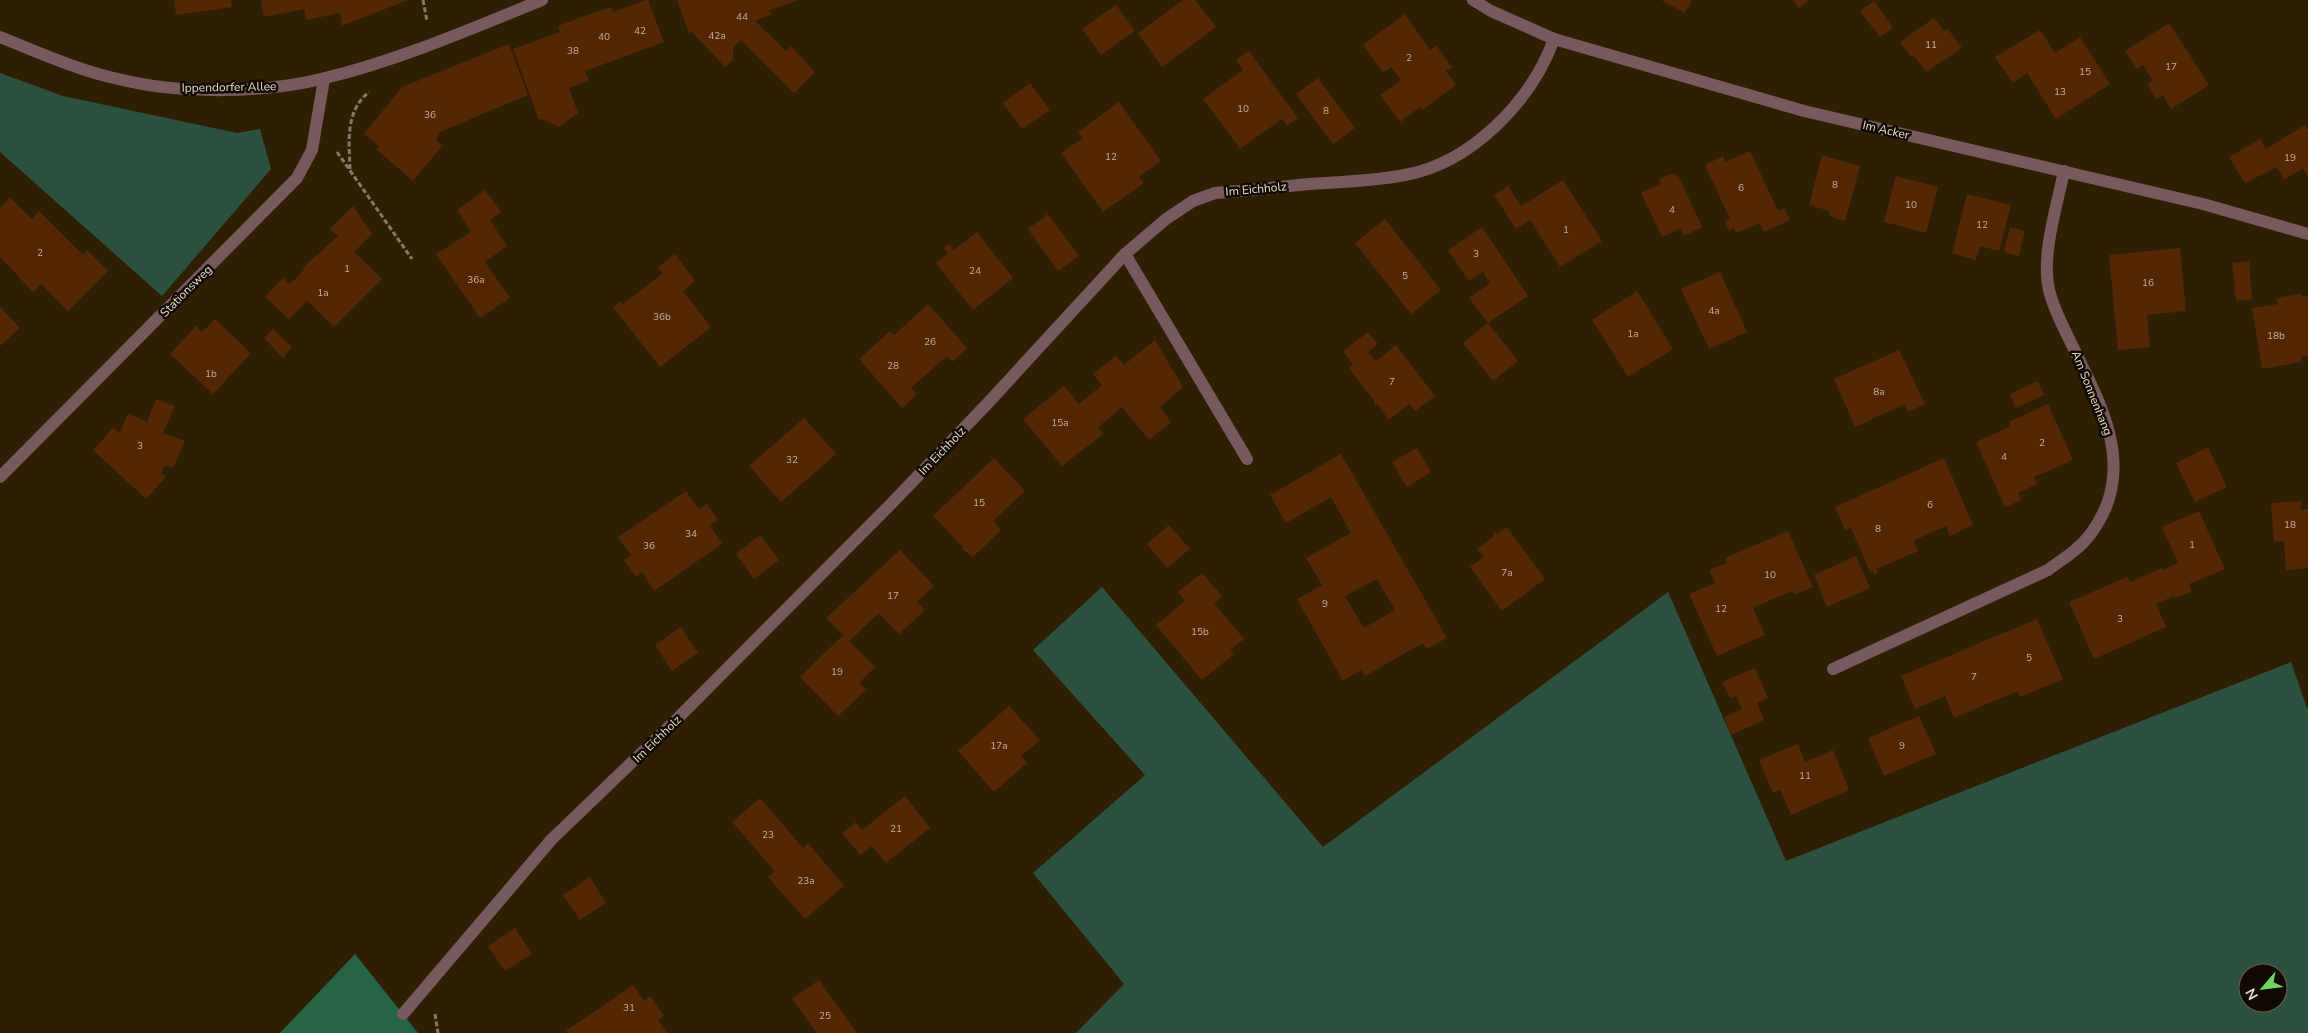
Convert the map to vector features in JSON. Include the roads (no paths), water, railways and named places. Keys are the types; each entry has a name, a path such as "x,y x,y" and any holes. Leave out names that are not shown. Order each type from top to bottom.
{"street":[{"name":"Ippendorfer Allee","path":"0,37 54,58 117,79 185,90 273,88 324,79 375,63 460,33 542,0"},
{"name":"Im Acker","path":"1473,0 1491,11 1554,39 1804,111 2218,208 2308,234"},
{"name":"Im Eichholz","path":"403,1014 551,840 680,717 890,505 987,404 1125,254 1166,219 1193,201 1215,192 1407,175 1440,164 1494,128 1515,107 1533,84 1548,56 1554,39"},
{"name":"Stationsweg","path":"0,477 298,178 312,150 324,79"},
{"name":"Am Sonnenhang","path":"1833,669 2048,570 2076,549 2101,517 2114,476 2114,455 2110,430 2057,313 2049,290 2047,269 2050,241 2064,171"},
{"path":"1125,254 1247,458"}]}
